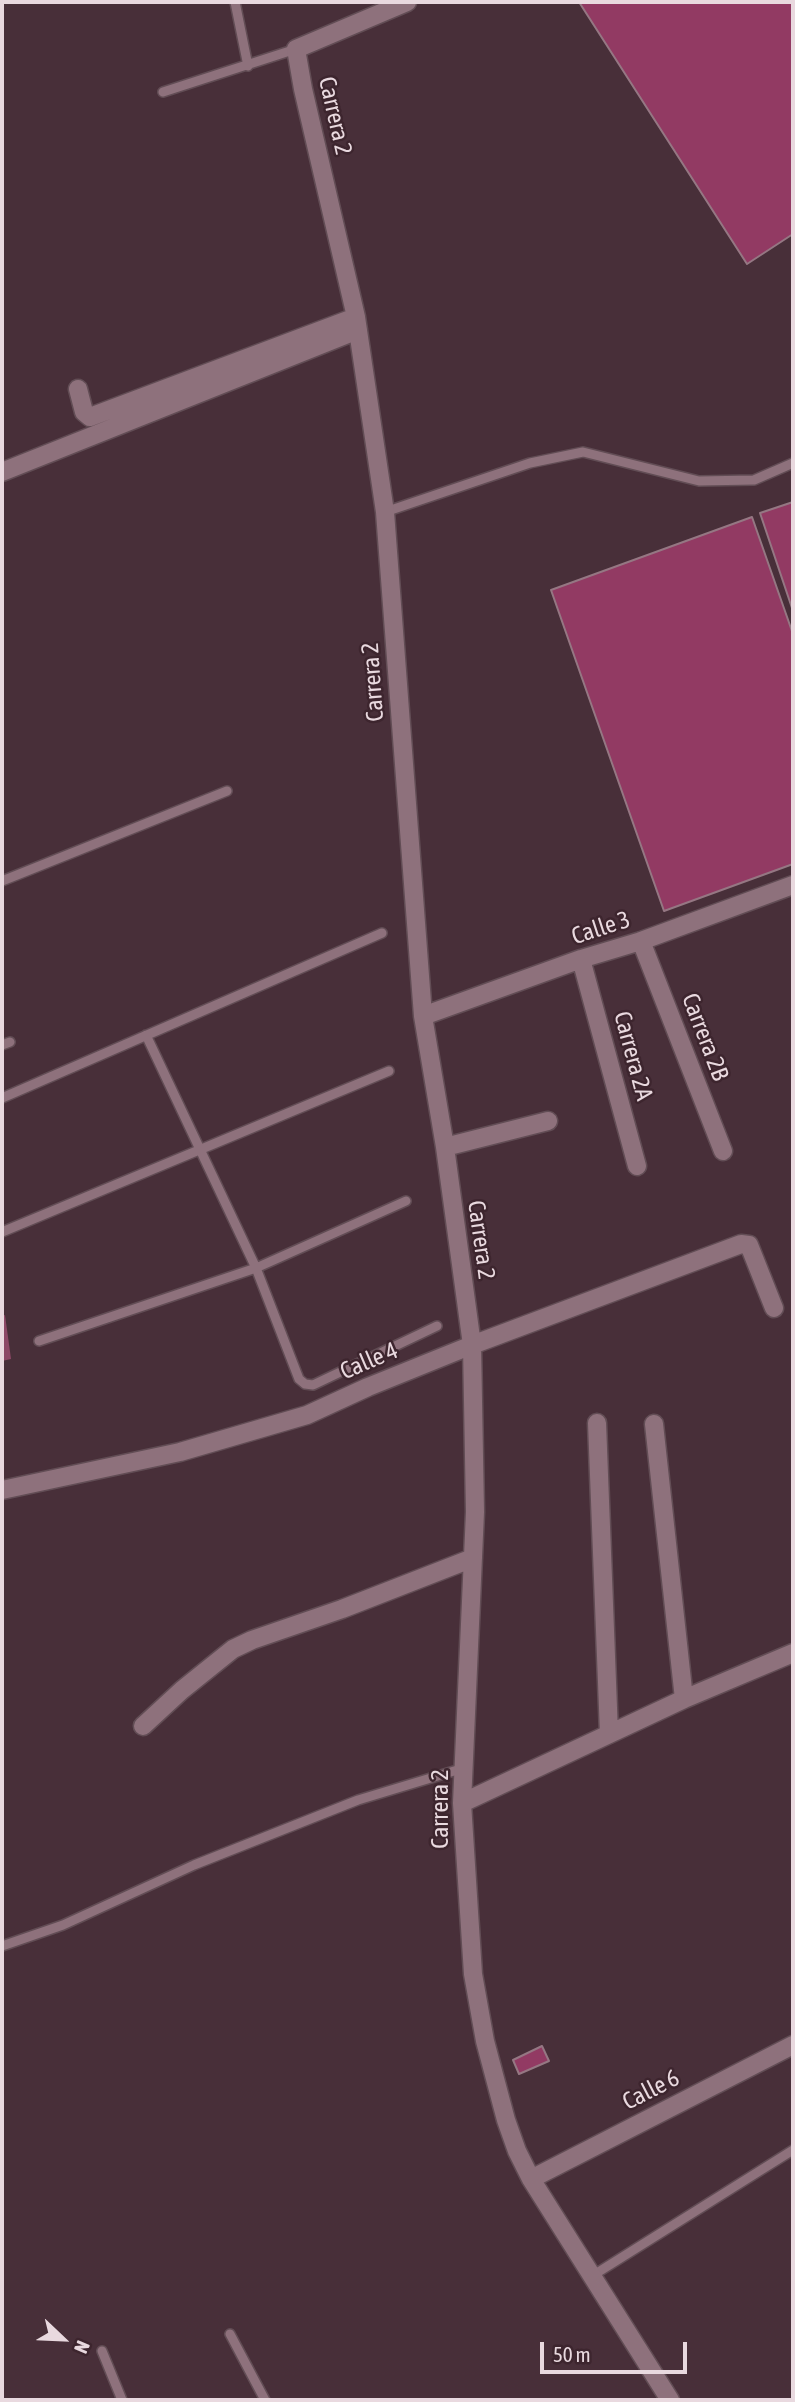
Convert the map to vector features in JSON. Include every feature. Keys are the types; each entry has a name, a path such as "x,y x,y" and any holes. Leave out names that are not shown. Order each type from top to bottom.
{"street":[{"path":"296,49 407,2"},
{"name":"Carrera 2","path":"296,49 357,324 385,512 423,1016 445,1147 472,1345 475,1512 462,1802 473,1974 485,2040 517,2151 531,2179 670,2400"},
{"path":"78,389 84,412 90,416 357,324"},
{"path":"2,472 357,324"},
{"name":"Calle 3","path":"423,1016 793,885"},
{"name":"Carrera 2B","path":"641,941 723,1151"},
{"name":"Carrera 2A","path":"581,959 637,1166"},
{"path":"445,1147 548,1121"},
{"name":"Calle 4","path":"2,1490 180,1452 307,1415 472,1345 746,1243 774,1308"},
{"path":"597,1423 609,1734"},
{"path":"654,1424 684,1699"},
{"path":"143,1726 182,1690 242,1644 473,1558"},
{"path":"462,1802 684,1699 793,1653"},
{"name":"Calle 6","path":"531,2179 793,2045"}],"lane":[{"path":"235,2 248,66"},
{"path":"163,92 296,49"},
{"path":"385,512 530,464 583,452 699,481 754,480 793,463"},
{"path":"2,881 227,791"},
{"path":"2,1098 382,933"},
{"path":"146,1035 256,1268 299,1379 305,1384 313,1385 438,1326"},
{"path":"2,1232 389,1071"},
{"path":"39,1341 256,1268 406,1201"},
{"path":"2,1946 62,1925 194,1866 358,1800 464,1768"},
{"path":"592,2276 793,2150"},
{"path":"230,2334 265,2400"},
{"path":"102,2351 122,2400"}],"shaded area":[{"path":"5,1315 11,1359 2,1361 2,1316"}],"building":[{"path":"579,2 793,2 793,234 747,264"},
{"path":"793,502 793,611 760,513"},
{"path":"752,517 793,634 793,864 664,911 551,590"},
{"path":"542,2046 549,2061 519,2074 513,2060"}]}
